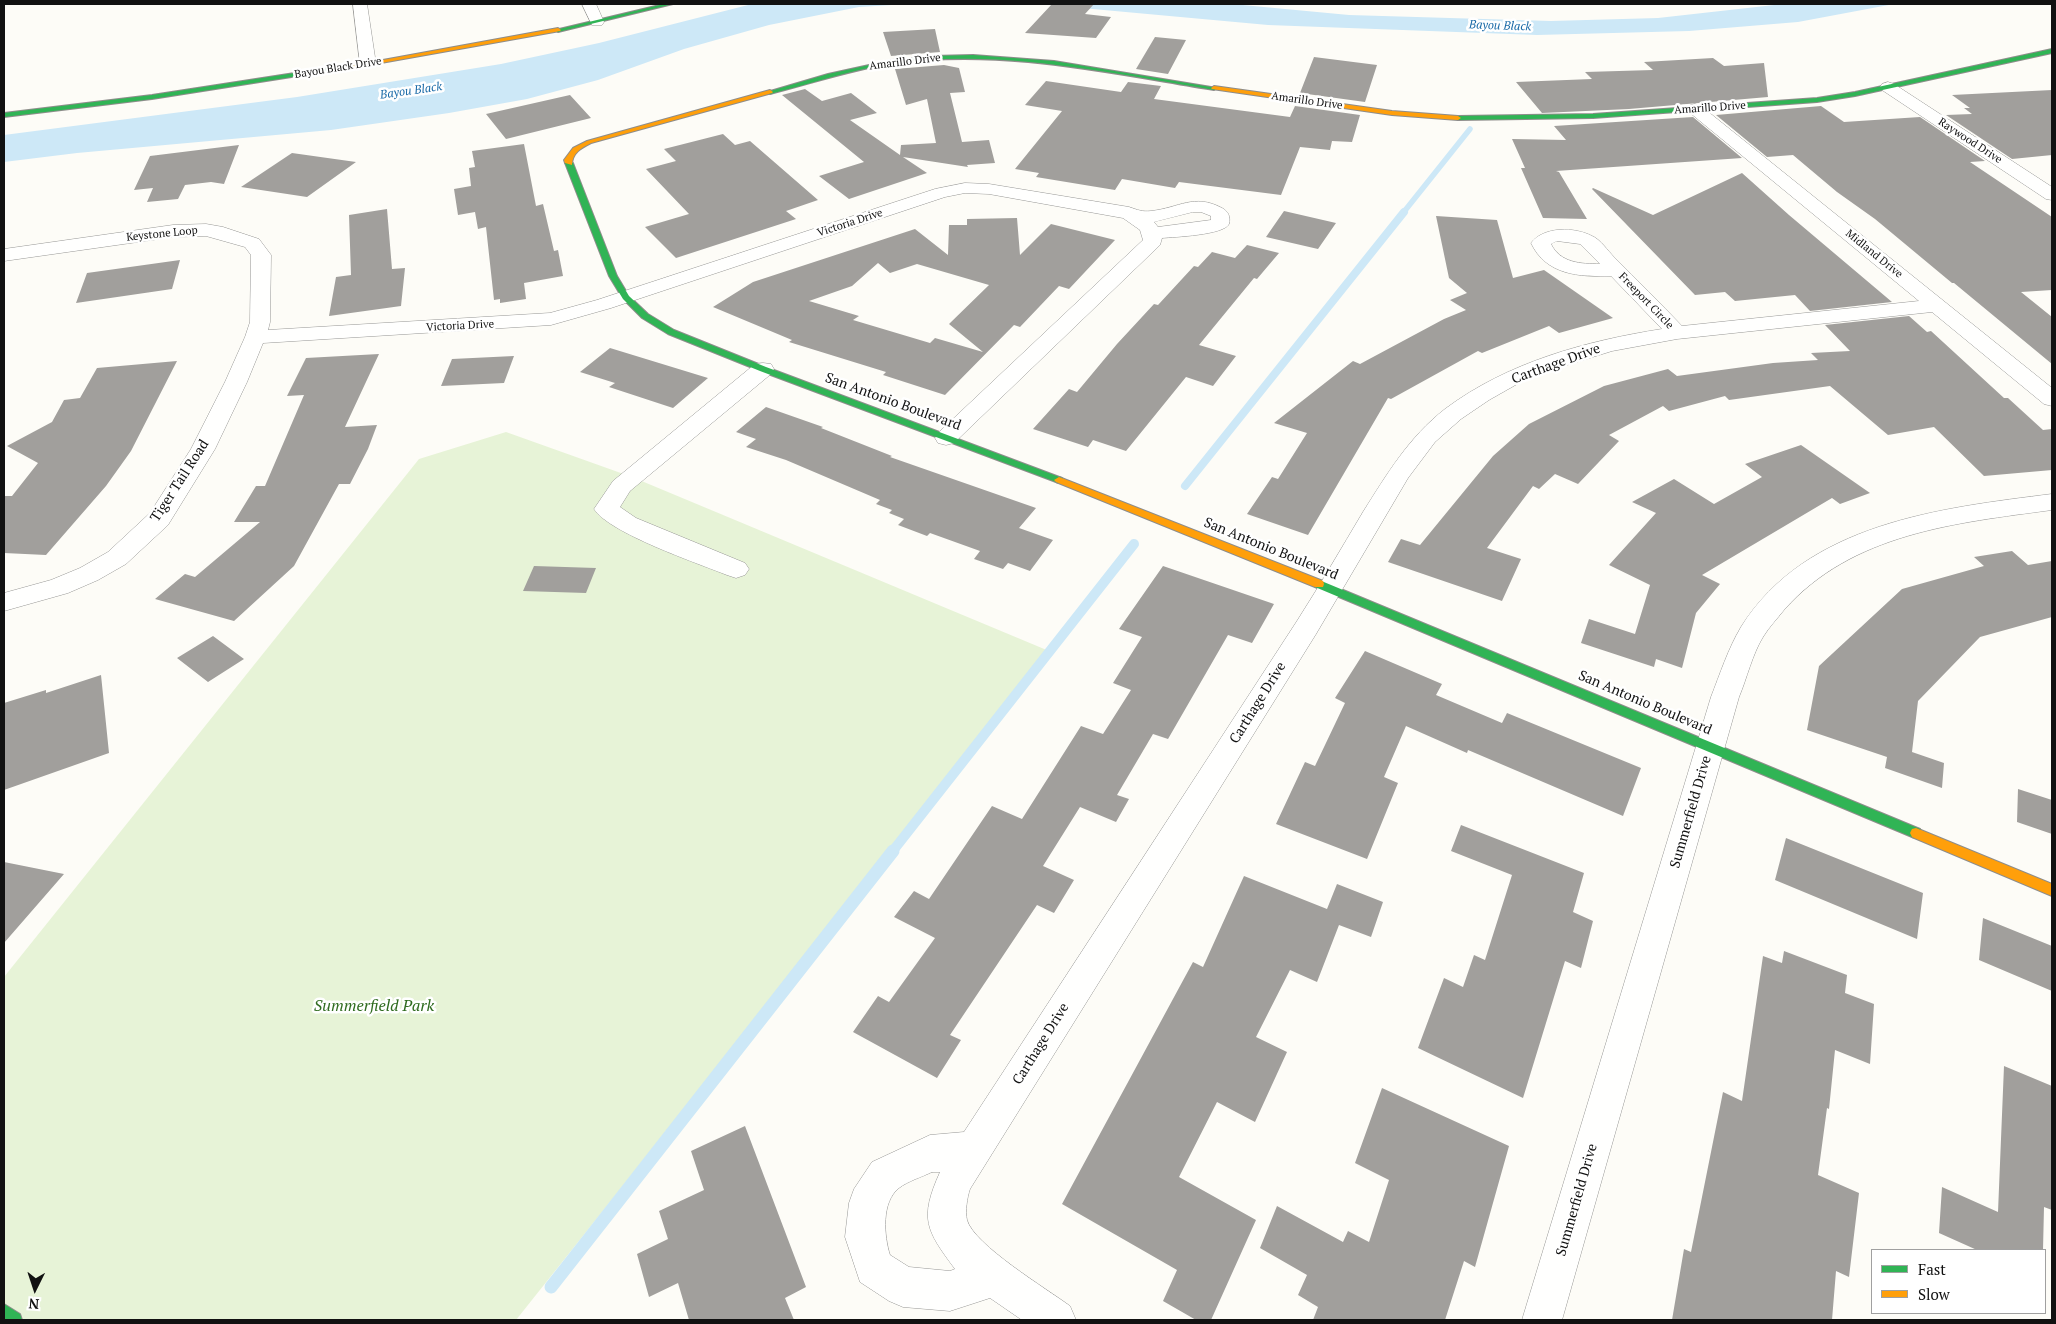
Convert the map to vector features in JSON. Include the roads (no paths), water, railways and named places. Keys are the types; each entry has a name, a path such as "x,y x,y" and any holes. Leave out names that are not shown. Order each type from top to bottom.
{"street":[{"path":"360,4 368,64"},
{"path":"589,4 598,22"},
{"name":"Bayou Black Drive","path":"4,116 169,95 443,52 598,22 670,4"},
{"name":"Amarillo Drive","path":"572,152 582,144 593,140 840,73 893,62 944,57 993,57 1027,60 1392,113 1452,118 1516,120 1572,118 1817,100 1888,87 2051,52"},
{"name":"Raywood Drive","path":"1888,87 2052,195"},
{"name":"Midland Drive","path":"1695,109 2052,399"},
{"name":"San Antonio Boulevard","path":"572,152 568,160 613,276 626,297 645,316 671,332 763,370 1113,500 2052,890"},
{"name":"Victoria Drive","path":"255,337 551,319 626,297 942,193 964,188 989,189 1129,213 1138,218"},
{"path":"1138,218 1164,214 1193,205 1210,208 1220,214 1220,223 1212,228 1151,234"},
{"path":"946,438 1152,240 1149,227 1138,218"},
{"name":"Keystone Loop","path":"4,255 173,231 206,230 232,236 252,243 261,255 260,322 255,337"},
{"name":"Freeport Circle","path":"1615,270 1677,333"},
{"name":"Carthage Drive","path":"1056,1320 974,1262 948,1227 948,1197 957,1176 1330,589 1405,463 1427,437 1464,407 1520,374 1588,349 1637,338 1677,333 1937,306"},
{"name":"Tiger Tail Road","path":"4,602 59,586 89,574 117,558 159,519 203,449 236,382 255,337"},
{"path":"736,569 628,524 606,510 621,486 763,370"},
{"name":"Summerfield Drive","path":"1542,1320 1725,697 1750,636 1775,601 1809,570 1848,547 1882,534 1980,511 2052,502"},
{"path":"974,1150 930,1154 885,1175 868,1203 865,1237 874,1268 902,1287 950,1291 995,1276"},
{"path":"4,1312 14,1320"}],"water":[{"name":"Bayou Black","path":"752,4 908,4 859,7 769,25 684,49 598,80 527,99 449,113 331,130 77,153 4,162 4,135 297,97 501,64 599,43"},
{"name":"Bayou Black","path":"1038,4 1232,4 1349,15 1551,21 1658,18 1783,4 1894,4 1798,22 1689,31 1537,35 1268,25"}],"waterway":[{"path":"1403,213 1470,129"},
{"path":"1185,486 1404,212"},
{"path":"892,852 1134,544"},
{"path":"551,1287 893,851"}],"park label":[{"name":"Summerfield Park","path":"374,1006"}]}
